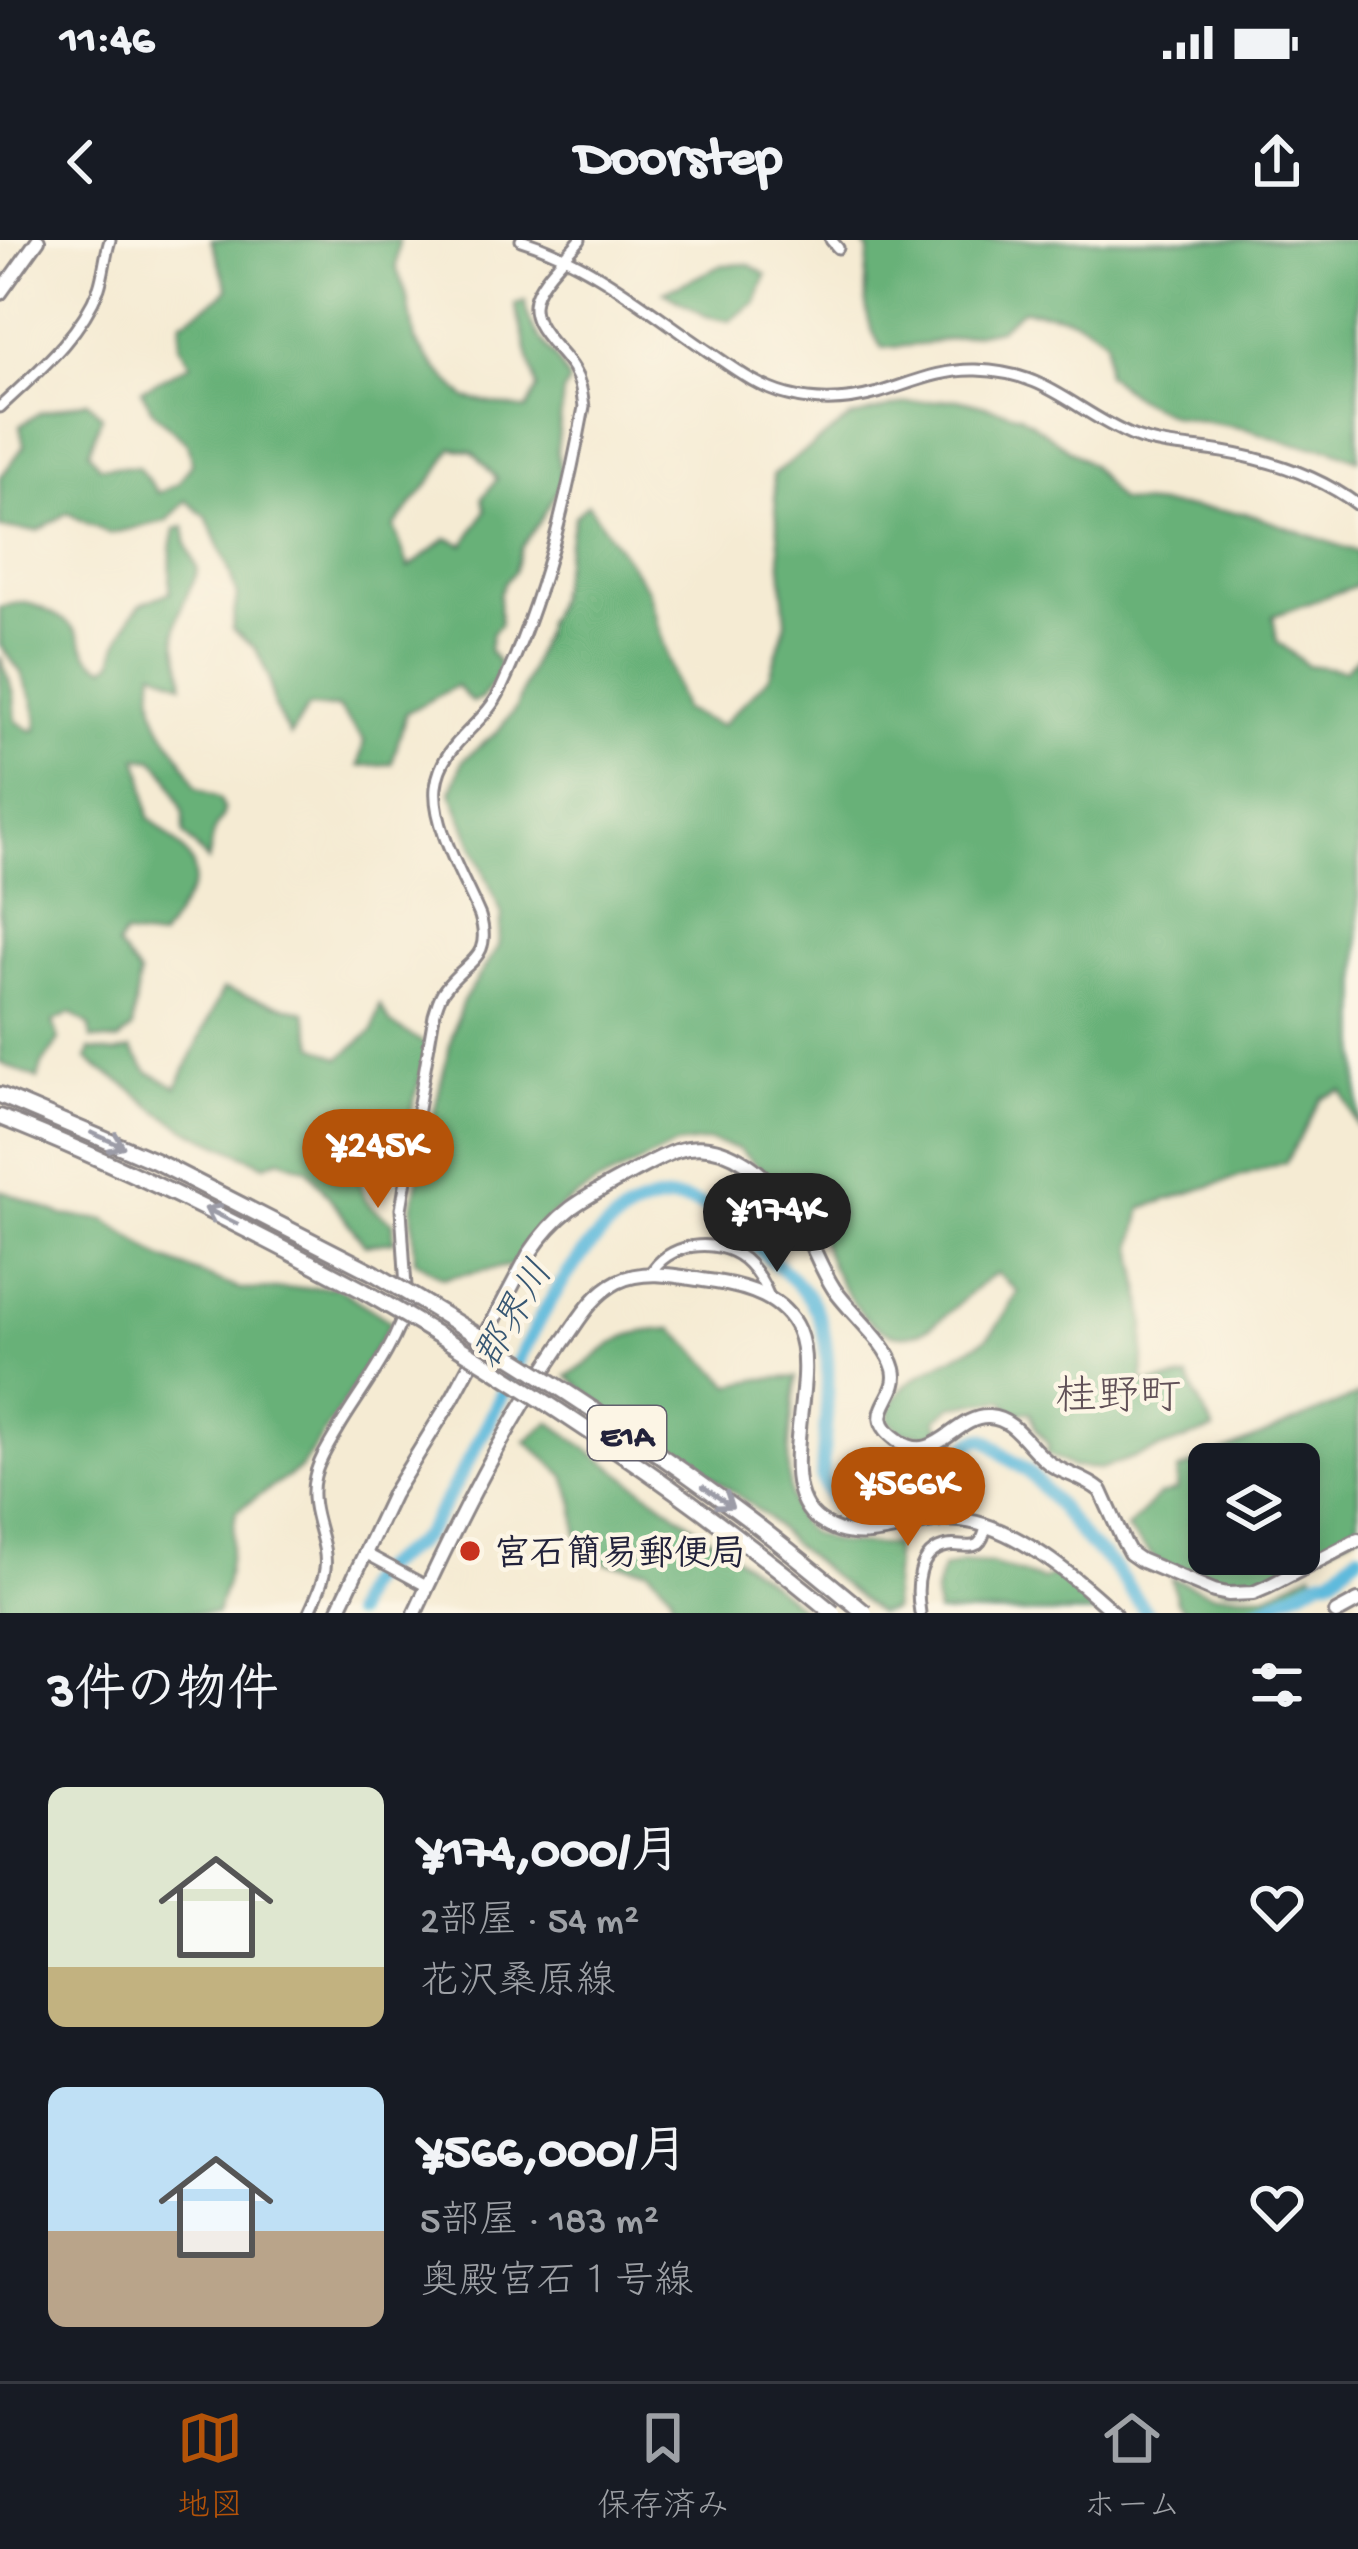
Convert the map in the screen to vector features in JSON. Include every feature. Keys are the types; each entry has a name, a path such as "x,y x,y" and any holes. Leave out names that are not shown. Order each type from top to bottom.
{"highway":[{"name":"E1A","path":"0,1095 155,1161 374,1273 634,1437 744,1515 865,1613"},
{"name":"E1A","path":"0,1117 253,1232 444,1337 623,1454 833,1613"}],"main road":[{"path":"0,293 38,240"},
{"path":"337,1613 370,1555 393,1494 454,1397 550,1223 590,1194 676,1151 696,1148 720,1150 747,1163 797,1217 829,1282 893,1367 894,1381 880,1417 896,1440 921,1449 978,1417 1008,1422 1049,1463 1101,1491 1130,1553 1228,1594 1267,1588 1358,1540"},
{"path":"415,1613 424,1585 544,1369 590,1304 615,1283 650,1275 757,1292 793,1320 804,1349 799,1488 811,1514 821,1523 854,1534 928,1520 986,1526 1045,1557 1114,1613"},
{"path":"1336,1613 1358,1601"}],"street":[{"path":"0,407 81,323 99,286 110,240"},
{"path":"521,240 567,256 747,377 784,395 826,401 850,398 972,369 1018,375 1056,390 1137,437 1282,466 1358,505"},
{"path":"309,1613 325,1570 314,1513 314,1478 391,1342 407,1303 400,1209 434,1016 441,993 478,958 484,945 480,916 437,812 436,790 453,744 499,695 554,548 584,407 581,384 536,319 534,301 580,240"},
{"path":"650,1275 657,1262 686,1247 717,1246 742,1257 761,1278 770,1299"},
{"path":"920,1613 917,1585 930,1556 942,1547 977,1544 986,1526"},
{"path":"370,1555 424,1585"}],"green space":[{"path":"211,240 399,240 396,267 408,299 415,341 466,398 526,410 537,389 515,304 525,301 531,323 569,382 563,393 557,450 562,482 521,548 514,572 499,595 500,625 492,633 489,650 499,663 496,678 481,699 472,702 456,686 406,713 392,764 359,766 364,740 338,708 308,707 290,736 274,707 269,678 256,649 232,629 237,596 207,518 186,500 167,521 109,534 67,513 38,531 0,528 0,478 24,446 20,426 39,413 87,401 102,416 89,451 99,466 138,467 158,493 178,484 192,463 187,443 154,413 141,390 191,364 179,345 181,322 228,289","holes":["452,448 473,452 497,479 482,498 486,510 464,545 447,538 409,568 394,527"]},
{"path":"860,240 1358,240 1358,460 1332,449 1172,416 1135,397 1106,374 1106,340 1057,314 1022,310 999,329 883,348 867,314 869,251"},
{"path":"748,264 766,275 756,302 730,321 706,316 664,292 723,265"},
{"path":"958,399 1020,415 1091,465 1119,501 1246,513 1358,552 1358,585 1273,616 1277,641 1307,665 1345,670 1358,656 1358,1128 1342,1090 1322,1098 1286,1162 1142,1208 1134,1245 1145,1322 1143,1384 1188,1378 1214,1430 1100,1469 1073,1467 1046,1453 1049,1446 1031,1412 1013,1413 1003,1400 952,1406 936,1420 941,1428 930,1436 902,1432 889,1422 898,1393 924,1372 985,1339 1018,1292 997,1273 922,1331 903,1335 885,1331 855,1305 832,1266 818,1231 841,1214 815,1177 790,1195 738,1149 709,1141 676,1145 593,1186 538,1228 520,1264 443,1278 415,1260 412,1207 452,1036 462,1003 498,947 502,915 451,792 463,760 496,733 516,708 557,594 575,516 588,504 648,590 683,710 721,726 770,676 786,622 773,475 850,418 906,403"},
{"path":"184,527 198,570 176,627 183,684 154,670 154,707 196,787 220,799 222,819 213,833 208,861 184,834 184,813 168,776 154,760 137,758 149,818 192,863 192,887 160,939 125,935 117,946 139,975 132,1029 118,1041 91,1039 90,1026 71,1013 53,1022 59,1040 38,1079 0,1063 0,656 14,694 16,721 36,730 37,718 20,671 0,645 0,607 25,603 57,616 74,629 92,660 106,667 113,662 117,645 141,604 170,592 175,529"},
{"path":"223,989 305,1012 315,1046 340,1058 373,1031 380,1005 391,1024 429,1046 394,1174 360,1165 362,1193 393,1222 394,1241 365,1245 308,1169 279,1159 265,1165 186,1129 87,1059 90,1050 115,1053 131,1049 148,1072 177,1087"},
{"path":"0,1190 62,1215 106,1220 161,1258 242,1290 336,1287 391,1322 301,1468 236,1511 226,1583 216,1613 0,1613"},
{"path":"673,1329 731,1385 796,1377 788,1460 792,1503 799,1520 810,1532 830,1540 894,1545 893,1610 877,1613 767,1517 668,1444 614,1416 567,1376 623,1338"},
{"path":"1358,1395 1358,1531 1320,1553 1320,1443 1244,1443"},
{"path":"550,1422 807,1613 673,1613 671,1593 648,1569 607,1563 577,1534 575,1506 565,1476 526,1441"},
{"path":"1188,1467 1188,1573 1157,1561 1127,1529 1158,1496 1177,1490 1178,1471"},
{"path":"963,1562 991,1564 1043,1580 1056,1574 1104,1613 937,1613 935,1596 942,1569"},
{"path":"1193,1575 1281,1575 1251,1586 1226,1588"},
{"path":"1306,1575 1314,1576 1240,1613 1187,1613 1177,1602 1171,1578 1213,1594 1267,1594"}],"waterway":[{"name":"郡界川","path":"353,1613 370,1578 430,1527 548,1305 580,1258 616,1221 657,1201 701,1205 750,1240 809,1298 825,1337 822,1477 829,1495 856,1510 892,1506 939,1484 970,1444 985,1440 1035,1479 1147,1613"},
{"name":"郡界川","path":"1251,1613 1333,1576 1358,1554"}],"place":[{"name":"宮石簡易郵便局","path":"470,1551"}],"district":[{"name":"桂野町","path":"1118,1393"}]}
